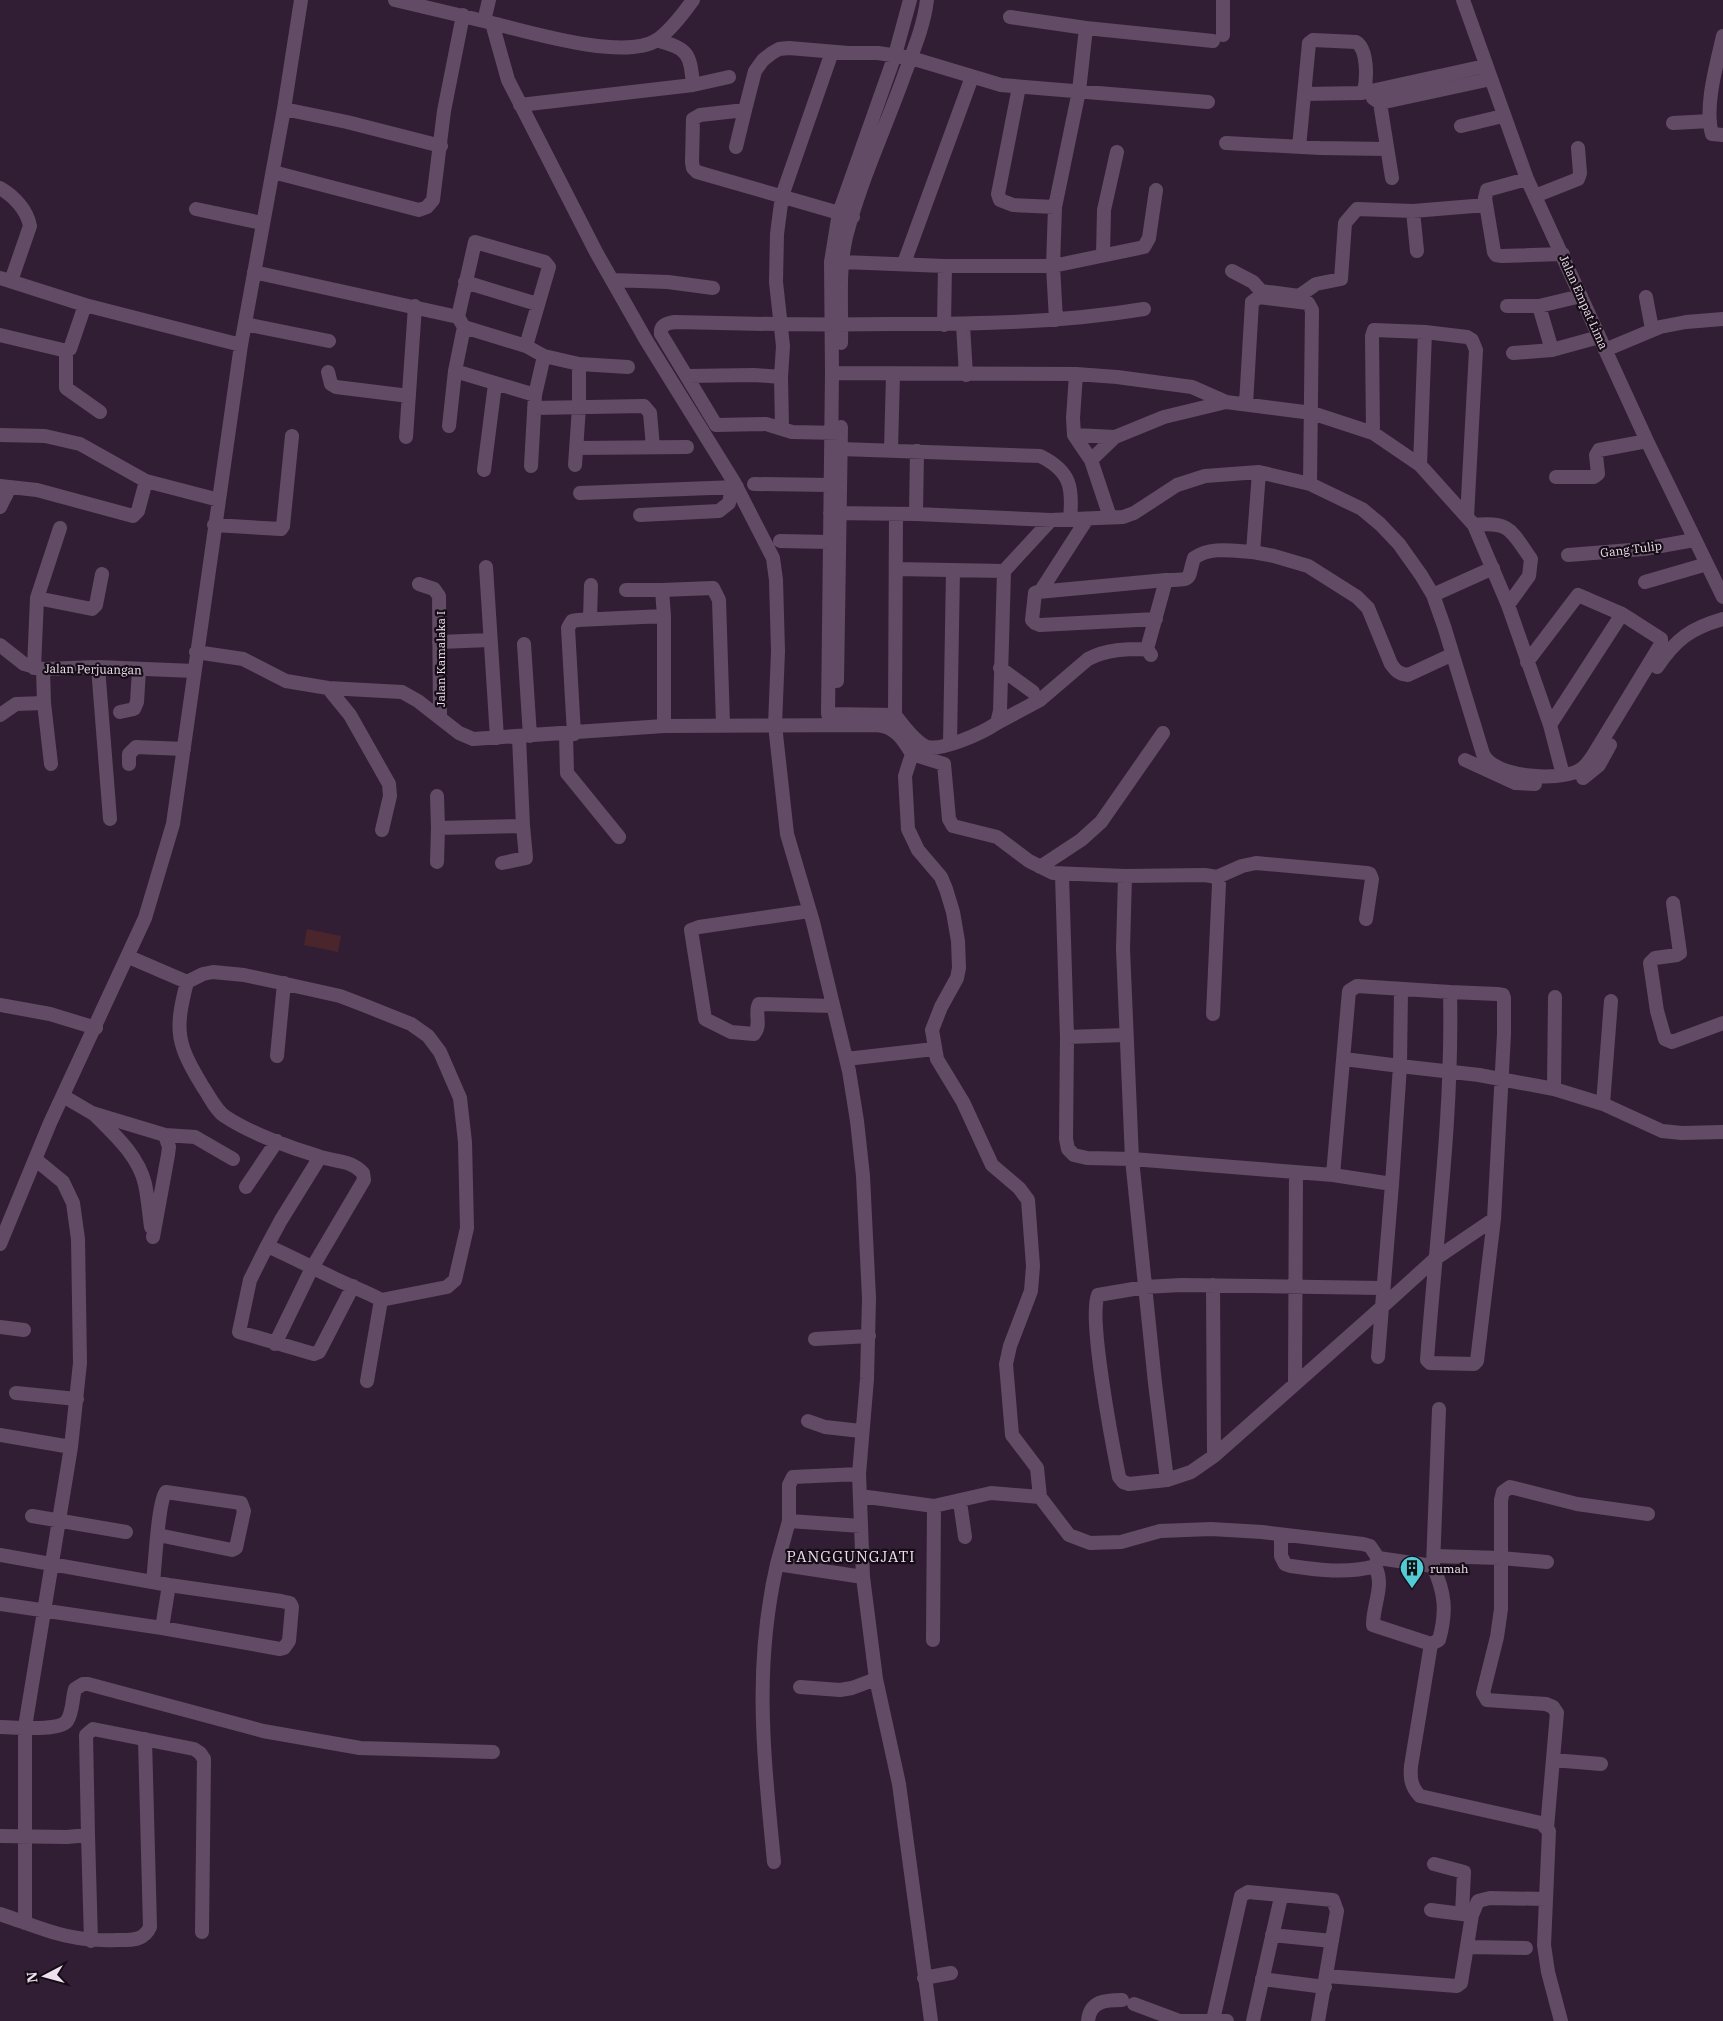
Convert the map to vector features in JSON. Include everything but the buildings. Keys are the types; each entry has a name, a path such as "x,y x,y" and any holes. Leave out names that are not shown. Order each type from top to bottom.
{"street":[{"path":"0,1244 4,1220 35,1159 62,1096 129,957 145,918 173,824 214,525 241,346 284,109 301,0"},
{"path":"395,0 613,48 639,47 656,40 669,30 693,0"},
{"path":"489,0 488,22 508,80 520,105 612,280 766,542 775,570 778,651 775,725 787,834 810,911 846,1059 857,1121 863,1176 869,1336 859,1474 863,1577 876,1679 898,1784 931,2021"},
{"path":"837,325 831,262 839,213 895,55 910,0"},
{"path":"832,714 829,542 835,513 830,484 836,433 837,325 842,262 846,238 853,217 924,18 926,0"},
{"path":"1010,17 1086,28 1218,38 1223,0"},
{"name":"Jalan Empat Lima","path":"1463,0 1527,179 1647,441 1723,597"},
{"path":"273,172 424,210 434,200 452,66 463,15"},
{"path":"1056,320 1053,266 1056,207 1079,91 1086,28"},
{"path":"1723,36 1714,80 1710,121 1712,134 1723,135"},
{"path":"656,40 671,45 687,54 691,60 693,85"},
{"path":"1300,147 1308,48 1313,40 1356,42 1361,44 1364,55 1364,91"},
{"path":"736,147 754,71 772,53 779,49 789,48 895,55 911,58 1001,86 1208,102"},
{"path":"782,428 782,324 776,274 777,234 782,196 832,52"},
{"path":"1304,94 1357,94 1364,91 1488,72"},
{"path":"1380,103 1488,72"},
{"path":"520,105 693,85 729,77"},
{"path":"904,263 979,78"},
{"path":"1019,87 998,194 1000,200 1013,205 1056,207"},
{"path":"1364,91 1380,103 1392,178"},
{"path":"284,109 347,122 441,146"},
{"path":"745,110 700,115 693,119 693,168 703,175 853,217"},
{"path":"1461,126 1503,116"},
{"path":"1674,123 1710,121"},
{"path":"1226,143 1387,149"},
{"path":"1535,196 1578,179 1580,173 1578,148"},
{"path":"1103,254 1104,210 1118,152"},
{"path":"1527,179 1487,190 1486,205 1496,255 1563,254"},
{"path":"0,188 24,210 29,217 30,226 5,280 84,305 241,346"},
{"path":"842,262 945,266 1053,266 1103,254 1144,247 1147,243 1156,190"},
{"path":"1232,271 1253,282 1261,291 1303,295 1316,284 1341,279 1345,223 1357,209 1413,211 1486,205"},
{"path":"196,209 262,223"},
{"path":"1413,211 1417,251"},
{"path":"450,426 465,282 475,242 548,264 526,346"},
{"path":"944,325 945,266"},
{"path":"254,272 415,306 526,346 544,356 579,364 628,367"},
{"path":"612,280 668,282 713,288"},
{"path":"465,282 537,304"},
{"path":"1507,306 1539,306 1581,296"},
{"path":"1246,404 1252,302 1259,297 1308,302 1312,310 1310,484"},
{"path":"1646,297 1652,329"},
{"path":"84,305 70,348 66,351 66,388 100,412"},
{"path":"406,437 415,306"},
{"path":"1539,306 1552,350"},
{"path":"836,433 792,432 766,424 716,425 661,334 662,328 666,324 964,325 1056,320 1144,309"},
{"path":"1605,350 1652,329 1686,322 1723,319"},
{"path":"245,324 330,341"},
{"path":"964,325 966,375"},
{"path":"1373,433 1372,336 1374,330 1425,332 1467,337 1472,340 1476,350 1470,521"},
{"path":"1420,465 1425,332"},
{"path":"0,335 66,351"},
{"path":"1513,353 1552,350 1599,337"},
{"path":"531,466 535,401 544,356"},
{"path":"575,465 579,407 579,364"},
{"path":"455,370 535,401 579,407 644,406 650,413 653,447"},
{"path":"328,372 331,384 336,387 409,396"},
{"path":"837,373 1076,374 1192,387 1226,402"},
{"path":"891,450 892,374"},
{"path":"1076,374 1073,418 1074,435 1091,460 1110,518"},
{"path":"688,376 754,375 781,378"},
{"path":"484,470 495,384"},
{"path":"1192,387 1193,409"},
{"path":"1091,460 1114,437 1164,417 1226,402 1312,413 1373,433 1420,465 1470,521 1493,568 1508,605 1550,726 1563,775"},
{"path":"832,714 835,513 841,449 836,433"},
{"path":"0,435 45,436 80,444 146,481 219,500"},
{"path":"1074,435 1114,437"},
{"path":"214,525 281,529 283,526 292,436"},
{"path":"1556,477 1594,477 1598,474 1596,455 1599,450 1647,441"},
{"path":"576,448 686,447"},
{"path":"841,449 1040,456 1056,465 1071,486 1073,494 1070,519"},
{"path":"916,514 918,451"},
{"path":"1253,552 1259,472"},
{"path":"835,513 916,514 1051,520 1110,518 1134,513 1146,507 1166,492 1189,481 1206,476 1259,472 1310,484 1362,509 1399,544 1433,595 1486,760 1509,771 1536,776 1563,775 1581,770 1587,764 1661,644 1661,639 1622,614 1582,594 1578,594 1527,662"},
{"path":"0,507 5,486 37,490 133,516 138,511 146,481"},
{"path":"754,484 830,484"},
{"path":"580,493 735,488"},
{"path":"640,516 719,511 729,503 735,488"},
{"path":"896,514 895,715 925,746 932,748 950,744 997,723 1040,700 1088,659 1097,654 1121,649 1149,652 1166,580"},
{"path":"1087,519 1040,592 1036,593 1032,620 1040,625 1156,619"},
{"path":"997,723 1000,710 1004,571 1051,520"},
{"path":"1470,521 1492,523 1507,527 1531,559 1529,576 1508,605"},
{"path":"51,764 38,669 37,598 60,528"},
{"name":"Gang Tulip","path":"1568,555 1644,549 1694,540"},
{"path":"780,541 829,542"},
{"path":"1040,592 1187,579 1191,575 1194,558 1199,555 1216,550 1253,552 1308,566 1358,597 1372,615 1391,664 1396,671 1408,675 1451,655"},
{"path":"1645,582 1707,564"},
{"path":"486,567 497,738"},
{"path":"1433,595 1493,568"},
{"path":"896,570 1004,571"},
{"path":"950,744 953,570"},
{"path":"37,598 92,608 96,605 102,574"},
{"name":"Jalan Kamalaka I","path":"419,584 434,589 439,596 440,717"},
{"path":"590,619 591,585"},
{"path":"626,590 714,588 719,600 723,724"},
{"path":"662,590 664,616 664,726"},
{"path":"1550,726 1622,614"},
{"path":"619,837 567,773 570,734 568,628 572,621 664,616"},
{"path":"1465,760 1515,782 1548,785 1580,780 1589,775 1599,765 1633,703 1666,653 1689,632 1701,625 1723,619"},
{"path":"440,642 490,640"},
{"path":"502,863 526,858 524,826 524,644"},
{"name":"Jalan Perjuangan","path":"0,645 24,664 38,669 98,668 194,672"},
{"path":"196,652 242,659 286,682 328,688 402,692 466,737 497,738 664,726 723,724 884,726 896,732 912,754 944,764 949,819 953,826 997,837 1040,867 1062,875 1125,876 1205,875 1217,877 1242,866 1256,864 1367,872 1372,879 1366,920"},
{"path":"98,668 110,819"},
{"path":"1000,668 1033,692"},
{"path":"120,712 134,709 139,670"},
{"path":"328,688 350,715 389,784 390,796 382,830"},
{"path":"0,715 16,704 44,703"},
{"path":"832,714 895,715"},
{"path":"1040,867 1081,840 1101,822 1164,732"},
{"path":"129,764 130,754 136,747 184,750"},
{"path":"912,754 905,776 908,829 918,850 940,877 946,889 953,912 958,942 959,968 957,978 935,1020 932,1030 934,1049 937,1059 963,1102 992,1165 1019,1188 1028,1200 1033,1266 1031,1292 1010,1346 1006,1364 1012,1435 1037,1468 1040,1497 1069,1535 1090,1543 1121,1542 1151,1533 1172,1531 1231,1530 1370,1546 1380,1575 1373,1625 1431,1644 1439,1640 1445,1608 1434,1561 1439,1409"},
{"path":"437,796 437,862"},
{"path":"438,828 524,826"},
{"path":"1062,875 1068,1149 1079,1157 1132,1159 1333,1176 1392,1184"},
{"path":"1125,876 1126,1035 1132,1159 1167,1480"},
{"path":"1213,1014 1220,884 1217,877"},
{"path":"1673,903 1680,953 1656,958 1650,963 1657,1011 1665,1040 1672,1042 1723,1023"},
{"path":"810,911 699,927 692,930 705,1019 731,1032 749,1035 757,1032 757,1010 759,1004 832,1006"},
{"path":"129,957 187,982 203,974 213,972 244,975 340,996 411,1024 428,1036 440,1052 460,1098 465,1142 467,1228 455,1280 447,1287 381,1300 267,1246"},
{"path":"187,982 179,1032 185,1057 213,1103 226,1117 277,1141 320,1157 346,1162 363,1173 364,1180 312,1268 275,1344"},
{"path":"277,1056 284,983"},
{"path":"1333,1176 1349,991 1357,986 1503,995 1504,1034 1494,1219 1476,1363 1430,1363 1427,1360 1444,1170 1449,1072 1450,992"},
{"path":"1378,1357 1400,1066 1401,990"},
{"path":"1554,1089 1555,997"},
{"path":"1603,1104 1612,1002"},
{"path":"0,1005 50,1014 96,1028"},
{"path":"1066,1037 1126,1035"},
{"path":"846,1059 934,1049"},
{"path":"1344,1060 1449,1072 1554,1089 1603,1104 1662,1131 1682,1133 1723,1132"},
{"path":"62,1096 92,1113 164,1135 195,1137 233,1159"},
{"path":"92,1113 122,1143 135,1160 145,1182 153,1238 169,1146 164,1135"},
{"path":"246,1187 277,1141"},
{"path":"320,1157 281,1220 250,1280 239,1332 310,1354 319,1352 353,1286"},
{"path":"25,1923 27,1837 25,1727 71,1447 80,1363 78,1239 73,1204 63,1182 35,1159"},
{"path":"1296,1173 1296,1382"},
{"path":"1382,1288 1213,1285 1145,1287 1098,1295 1099,1348 1108,1420 1119,1477 1123,1482 1129,1484 1167,1480 1191,1472 1214,1456 1435,1259 1494,1219"},
{"path":"1213,1285 1214,1456"},
{"path":"367,1381 381,1300"},
{"path":"0,1328 24,1330"},
{"path":"815,1339 869,1336"},
{"path":"16,1393 77,1399"},
{"path":"808,1421 825,1428 862,1431"},
{"path":"0,1435 71,1447"},
{"path":"774,1862 762,1739 763,1646 767,1607 789,1521 789,1484 793,1477 859,1474"},
{"path":"1547,1828 1558,1716 1553,1707 1546,1704 1487,1700 1483,1693 1498,1636 1502,1609 1501,1500 1503,1492 1510,1487 1577,1504 1648,1514"},
{"path":"153,1582 158,1535 164,1494 166,1492 241,1503 243,1506 244,1511 236,1548 232,1550 158,1535"},
{"path":"860,1496 934,1506 960,1502 991,1493 1040,1497"},
{"path":"960,1502 965,1537"},
{"path":"933,1640 934,1506"},
{"path":"32,1516 126,1532"},
{"path":"789,1521 861,1526"},
{"path":"1281,1536 1281,1556 1285,1564 1330,1571 1376,1562 1501,1558 1547,1562"},
{"path":"0,1556 169,1585 290,1603 292,1607 290,1641 284,1648 280,1649 162,1628 0,1604"},
{"path":"777,1564 863,1577"},
{"path":"162,1628 169,1585"},
{"path":"1431,1644 1411,1766 1412,1784 1420,1796 1541,1823 1547,1828 1550,1835 1544,1944 1546,1962 1561,2021"},
{"path":"800,1688 840,1690 852,1688 876,1679"},
{"path":"0,1727 53,1727 62,1725 70,1715 75,1689 83,1684 88,1684 264,1731 360,1748 493,1752"},
{"path":"91,1941 86,1741 89,1731 101,1730 194,1750 200,1753 204,1759 202,1932"},
{"path":"0,1914 55,1935 91,1941 134,1940 142,1938 150,1927 145,1739"},
{"path":"1554,1760 1601,1764"},
{"path":"0,1836 88,1835"},
{"path":"1262,1979 1458,1986 1462,1983 1468,1947 1464,1872 1434,1864"},
{"path":"1088,2021 1089,2011 1094,2006 1106,2001 1128,2002 1177,2020 1221,2021 1241,1896 1248,1892 1281,1897 1333,1900 1337,1911 1318,2021"},
{"path":"1253,2021 1281,1897"},
{"path":"1430,1910 1467,1914 1483,1899 1546,1899"},
{"path":"1272,1934 1332,1941"},
{"path":"1468,1947 1526,1948"},
{"path":"924,1978 951,1973"}],"shaded area":[{"path":"307,929 341,936 338,952 304,945"}],"place":[{"name":"rumah","path":"1412,1589"}],"district":[{"name":"PANGGUNGJATI","path":"851,1556"}]}
